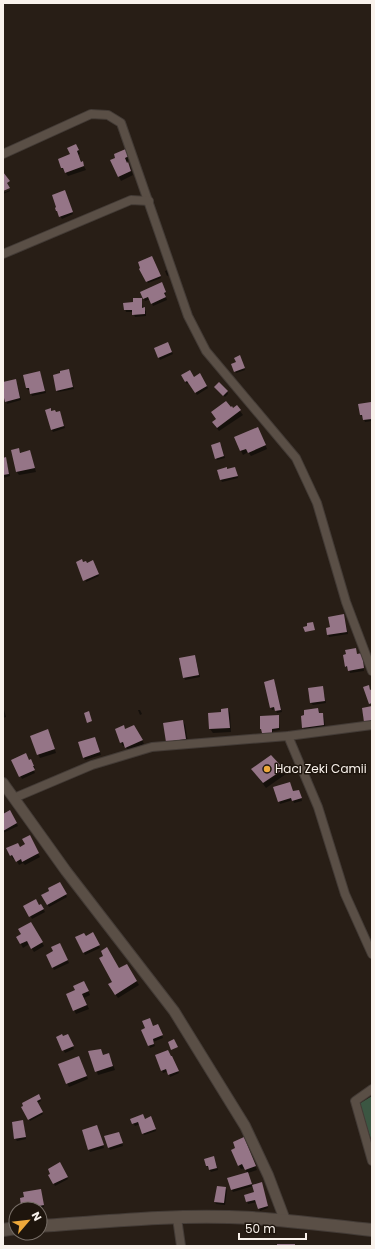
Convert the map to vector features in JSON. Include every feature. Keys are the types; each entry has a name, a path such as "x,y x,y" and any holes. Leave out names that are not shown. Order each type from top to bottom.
{"main road":[{"path":"48,1226 177,1218 228,1217 285,1220 372,1230"}],"street":[{"path":"3,154 91,114 108,115 121,123 188,316 206,351 296,458 317,503 346,602 372,671"},
{"path":"3,254 131,200 149,202"},
{"path":"14,798 92,765 152,747 288,736 372,725"},
{"path":"288,736 318,807 345,894 372,954"},
{"path":"3,783 66,871 174,1011 245,1126 268,1175 285,1220"},
{"path":"372,1089 355,1101 372,1161"},
{"path":"177,1218 182,1246"}],"green space":[{"path":"372,1096 372,1142 359,1104"}],"building":[{"path":"76,144 79,150 77,151 81,162 83,161 84,166 65,173 63,168 61,168 58,159 70,154 67,148"},
{"path":"128,148 131,155 125,158 131,171 118,177 110,160 115,158 114,154"},
{"path":"3,172 10,181 7,183 10,188 3,191"},
{"path":"65,190 73,212 59,217 52,195"},
{"path":"152,256 161,276 146,282 139,269 138,262"},
{"path":"162,282 166,292 164,293 166,297 151,304 148,297 143,299 140,292"},
{"path":"133,298 142,298 142,308 145,307 145,314 132,315 132,310 124,310 123,303 133,302"},
{"path":"168,342 172,352 158,358 154,348"},
{"path":"240,355 245,368 234,372 231,364 236,362 234,358"},
{"path":"69,369 73,387 56,391 53,375 60,373 60,371"},
{"path":"190,370 194,377 200,373 207,386 195,393 181,375"},
{"path":"40,371 45,391 30,394 29,388 26,388 23,375"},
{"path":"16,379 20,398 5,402 3,382"},
{"path":"219,382 228,391 223,396 214,387"},
{"path":"226,401 231,407 232,406 233,408 237,405 241,410 217,428 212,422 216,419 211,412"},
{"path":"371,402 372,419 363,420 362,415 360,415 358,404"},
{"path":"51,408 51,411 60,411 64,426 51,430 45,410"},
{"path":"258,427 266,445 248,453 246,449 240,451 234,437"},
{"path":"220,442 224,456 215,459 211,445"},
{"path":"19,448 20,453 30,450 35,468 16,472 11,450"},
{"path":"6,457 9,474 3,475 3,458"},
{"path":"227,467 227,469 235,467 238,476 220,480 217,470"},
{"path":"82,559 83,562 86,561 87,563 93,560 99,574 83,581 76,562"},
{"path":"344,614 347,632 327,635 326,628 330,627 328,617"},
{"path":"313,622 315,630 305,632 303,627 307,626 307,623"},
{"path":"356,648 357,654 362,653 364,668 348,671 347,666 345,667 343,655 346,654 345,650"},
{"path":"195,655 199,675 183,678 179,658"},
{"path":"274,679 281,710 275,711 274,707 270,708 264,682"},
{"path":"369,685 370,690 372,689 372,703 369,704 363,687"},
{"path":"323,686 325,701 310,703 308,688"},
{"path":"372,706 372,721 364,722 362,708"},
{"path":"228,708 230,728 209,729 208,713 221,712 221,709"},
{"path":"318,708 319,713 323,713 324,725 302,728 301,716 304,715 304,710"},
{"path":"89,711 92,721 87,723 84,713"},
{"path":"279,715 279,728 272,729 272,733 262,733 260,729 260,716"},
{"path":"183,720 186,739 166,742 163,723"},
{"path":"124,725 125,729 134,725 143,740 125,748 123,742 120,743 115,729"},
{"path":"48,729 55,749 37,755 30,736"},
{"path":"95,737 100,752 83,758 78,742"},
{"path":"26,753 29,760 31,759 35,770 19,777 11,760"},
{"name":"Hacı Zeki Camii","path":"271,755 284,769 263,783 251,769"},
{"path":"290,782 293,791 299,790 302,798 292,801 291,798 278,802 273,787"},
{"path":"10,810 17,823 3,831 3,814"},
{"path":"30,835 39,853 22,862 21,859 16,862 12,855 10,856 6,848 18,843 20,847 25,844 22,839"},
{"path":"60,882 67,894 47,905 41,895 49,891 48,888"},
{"path":"36,899 39,905 41,904 44,909 29,917 23,906"},
{"path":"31,922 43,942 31,949 27,941 20,944 16,937 21,934 18,929"},
{"path":"93,932 100,945 83,953 75,937 84,933 86,936"},
{"path":"60,943 68,960 52,968 46,955 53,951 51,947"},
{"path":"107,947 119,968 127,964 137,981 115,995 108,984 112,982 99,958 103,956 101,951"},
{"path":"84,981 89,991 82,994 87,1005 73,1011 66,994 75,990 73,986"},
{"path":"150,1018 153,1026 158,1024 163,1035 153,1039 154,1044 148,1046 141,1030 145,1028 142,1021"},
{"path":"62,1034 63,1036 68,1034 74,1046 62,1051 56,1037"},
{"path":"174,1039 178,1047 171,1050 168,1042"},
{"path":"101,1049 103,1055 109,1053 113,1066 95,1072 88,1051"},
{"path":"168,1050 179,1071 168,1075 166,1069 161,1071 155,1055"},
{"path":"79,1056 87,1076 66,1084 58,1064"},
{"path":"39,1094 41,1099 37,1101 43,1112 28,1120 21,1107 23,1106 22,1103"},
{"path":"143,1114 145,1119 151,1116 156,1129 142,1134 138,1122 132,1124 130,1119"},
{"path":"23,1120 26,1137 14,1139 12,1122"},
{"path":"97,1125 104,1145 88,1150 82,1130"},
{"path":"119,1132 123,1143 108,1148 104,1136"},
{"path":"244,1137 256,1166 245,1170 242,1164 238,1166 231,1150 235,1148 233,1142"},
{"path":"214,1156 217,1168 209,1170 204,1159"},
{"path":"60,1162 68,1177 53,1184 48,1175 50,1174 48,1169"},
{"path":"248,1172 252,1184 231,1190 227,1178"},
{"path":"262,1182 268,1206 258,1209 255,1200 246,1202 244,1195 254,1192 252,1185"},
{"path":"217,1186 226,1187 224,1203 214,1202"},
{"path":"41,1189 43,1201 20,1201 20,1198 24,1197 23,1192"},
{"path":"277,1244 295,1244 295,1246 277,1246"}],"place":[{"name":"Hacı Zeki Camii","path":"267,769"}]}
